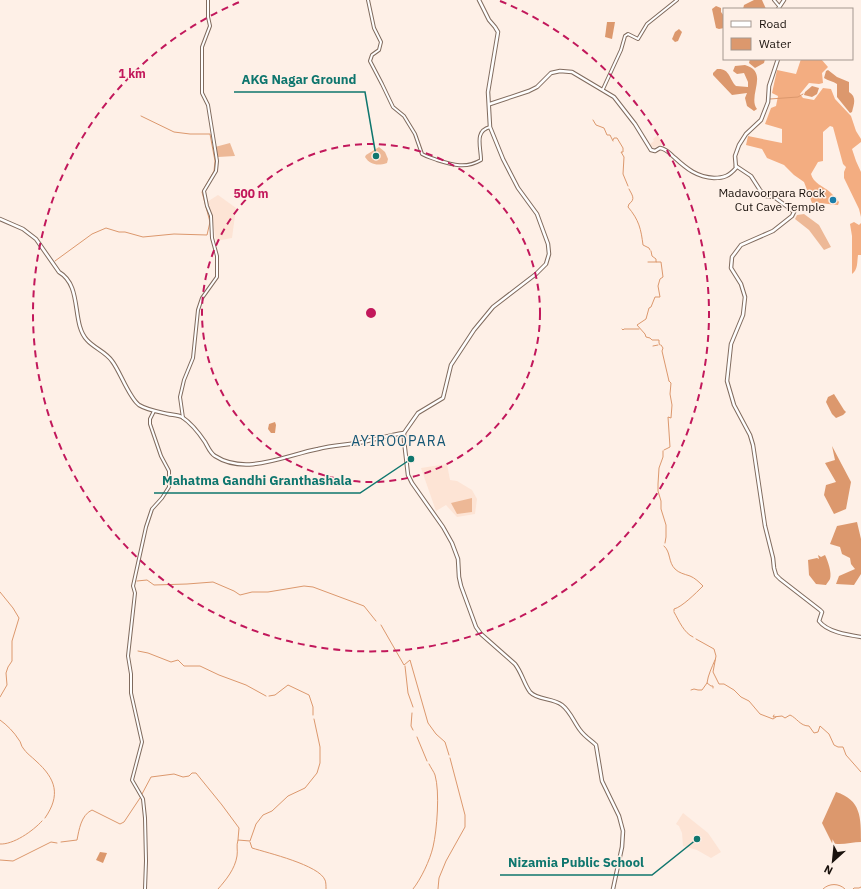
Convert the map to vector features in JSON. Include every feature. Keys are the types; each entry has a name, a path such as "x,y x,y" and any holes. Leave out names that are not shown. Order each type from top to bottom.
{"main road":[{"path":"479,0 489,20 498,32 488,92 490,104 490,127 503,159 518,188 535,210 548,244 549,254 546,264 536,274 493,307 484,317 451,365 443,398 418,413 404,433 403,436 408,475 412,483 443,526 452,543 458,559 461,586 476,627 481,634 515,664 520,670 531,693 535,696 549,699 561,705 568,711 585,736 596,745 602,781 619,816 623,831 622,847 613,889"},
{"path":"779,8 784,0"},
{"path":"490,104 537,87 551,73 560,70 572,72 603,89 614,97 627,112 650,150 655,151 660,148 666,150 693,173 706,177 724,178 732,172 736,166 735,156 739,145 746,134 761,120 768,102 769,86 778,60"},
{"path":"736,166 751,176 766,196 774,197 794,212 792,216 773,231 741,245 732,257 731,262 732,271 741,284 745,297 743,315 730,344 727,381 734,405 750,435 753,445 765,526 774,568 780,579 822,612 819,621 821,623 842,633 861,637"},
{"path":"0,219 23,229 36,239 60,272 64,275 71,286 77,306 82,334 93,347 108,356 113,361 120,377 138,404 154,411 181,416 199,434 214,455 223,460 234,463 266,463 314,449 364,442 392,434 404,433"}],"street":[{"path":"183,418 180,397 184,380 193,358 198,310 202,298 217,277 218,256 212,238 211,216 204,191 216,171 216,161 208,105 202,93 202,47 210,26 208,17 208,0"},
{"path":"368,0 374,28 380,42 379,50 372,54 370,61 393,108 404,116 415,134 422,154 454,165 465,166 476,163 481,160 479,140 481,133 485,128 490,127"},
{"path":"603,89 621,50 625,36 628,34 638,40 647,24 677,0"},
{"path":"774,0 779,8"},
{"path":"145,889 146,861 143,799 132,780 142,742 131,693 131,674 128,656 135,593 133,586 146,527 152,509 162,498 169,486 169,471 151,429 150,419 154,411"}],"shaded area":[{"path":"801,60 822,60 828,67 822,73 823,83 809,83 800,94 803,98 814,100 823,88 831,89 835,99 851,116 856,131 861,139 861,142 852,149 861,172 861,217 859,209 844,178 846,167 843,164 833,127 830,126 823,132 823,161 818,162 811,174 816,182 836,198 839,202 838,205 812,203 804,182 784,165 767,158 762,149 746,145 748,136 782,143 782,129 765,124 771,108 776,106 778,96 772,93 777,70 796,74"},
{"path":"658,135 663,144 653,148 650,144"},
{"path":"230,143 235,156 218,157 215,147"},
{"path":"379,147 385,152 388,159 387,163 374,164 369,162 365,157 366,155"},
{"path":"218,195 236,208 232,238 216,241 212,216 207,202"},
{"path":"804,214 819,225 831,247 824,250 809,230 795,219 797,215"},
{"path":"854,222 859,225 861,223 861,255 858,255 856,268 852,274 852,236 850,224"},
{"path":"447,464 450,480 457,481 472,490 477,499 475,514 457,517 446,505 436,511 421,468"},
{"path":"472,498 472,512 457,514 451,503"},
{"path":"683,813 708,833 721,852 711,858 697,850 683,846 682,833 679,826 676,824"}],"water":[{"path":"754,0 762,0 766,8 743,8 744,5"},
{"path":"716,6 721,8 723,15 723,28 716,28 712,9"},
{"path":"607,22 615,22 612,39 605,37"},
{"path":"679,29 682,32 678,41 675,42 672,39 675,32"},
{"path":"750,60 765,60 764,63 755,68 749,63"},
{"path":"745,65 752,68 756,73 757,85 754,98 757,109 754,111 747,106 745,98 747,93 732,95 713,75 717,69 724,70 729,74 736,86 748,87 748,82 744,73 737,74 733,71 735,66"},
{"path":"828,70 837,77 849,82 849,92 854,98 852,112 850,113 837,97 837,84 824,78 826,71"},
{"path":"812,86 819,88 817,94 812,97 804,95 805,92"},
{"path":"834,394 846,412 836,418 832,414 826,402 828,397"},
{"path":"275,422 275,433 271,433 268,429 269,424"},
{"path":"832,446 851,482 846,509 834,514 824,495 826,485 836,482 825,463 835,460"},
{"path":"857,522 861,539 861,574 854,585 836,584 839,576 855,569 851,564 850,558 842,554 840,547 830,544 837,526"},
{"path":"818,555 821,557 825,555 829,567 830,579 826,585 816,584 809,575 808,560 819,559"},
{"path":"836,792 844,795 850,800 858,811 861,825 861,842 842,844 832,843 822,823"},
{"path":"100,852 107,853 103,863 96,860"}],"waterway":[{"path":"770,99 798,97 803,94"},
{"path":"55,261 92,234 106,228 143,237 174,234 207,235 210,222 202,192 214,171 215,161 210,134 174,132 141,116"},
{"path":"593,120 596,125 604,128 607,135 610,135 613,141"},
{"path":"613,140 614,138 617,138 623,148 623,152 621,152 624,157 623,174 628,186"},
{"path":"629,189 633,199 628,207 635,216 639,225 643,245 650,250"},
{"path":"651,251 652,256 656,259 656,262 661,262 663,277 660,279 658,286 660,297 655,297 651,307 649,308 646,319 637,325 646,337 652,340 659,340 660,345"},
{"path":"648,262 656,262"},
{"path":"622,329 639,329"},
{"path":"653,346 658,345"},
{"path":"661,345 663,348 662,351 669,381"},
{"path":"664,450 670,447 668,417 671,418 672,405 670,394 671,383 669,381"},
{"path":"663,451 663,457 659,468 658,491 661,501 661,509 666,525 665,543"},
{"path":"664,546 668,551 671,563 675,569 694,578 703,586 685,603 674,609 674,611"},
{"path":"137,581 147,580 154,585 213,582 240,595 252,592 268,592 304,586 313,587 364,606 376,621"},
{"path":"0,592 19,618 12,641 12,661 6,673 7,685 0,697"},
{"path":"674,612 684,630 693,637"},
{"path":"381,625 404,665 410,660 428,723 436,734 445,742 449,755"},
{"path":"696,639 714,649 716,656 713,672 719,684 724,684 734,690 741,697 749,701 760,714 773,719 776,717"},
{"path":"138,651 148,653 171,662 178,660 184,666 200,666 246,685 266,696"},
{"path":"713,688 713,686 707,683 715,660"},
{"path":"405,666 408,693 413,707"},
{"path":"691,690 702,690 707,683"},
{"path":"269,696 275,695 288,685 309,695 313,707 313,715"},
{"path":"412,713 411,726 413,730"},
{"path":"774,715 773,717 782,716 785,718 790,715 803,725 809,726 814,733 818,732 820,726 829,734 834,745 843,747 846,755 861,772"},
{"path":"218,889 232,870 237,856 238,840 250,841 256,824 263,815 272,811 288,796 305,788 317,773 320,763 320,747 314,719"},
{"path":"0,720 13,731 24,750 43,768 52,781 54,788 53,802 45,818"},
{"path":"417,737 427,761"},
{"path":"438,889 439,878 446,861 465,827 465,815 450,758"},
{"path":"413,889 430,858 436,831 438,801 437,782 435,774 429,764"},
{"path":"142,794 151,777 174,774 183,777 196,773 239,828 238,840"},
{"path":"61,842 77,840 83,819 85,815 92,810 120,824 124,822 140,798"},
{"path":"0,844 17,840 42,821"},
{"path":"0,860 13,861 51,842 57,843"},
{"path":"250,842 252,848 281,856 313,869 325,880 326,889"},
{"path":"823,889 834,884 845,889"},
{"path":"853,889 861,887"}],"place":[{"name":"AKG Nagar Ground","path":"376,156"},
{"name":"Madavoorpara Rock Cut Cave Temple","path":"833,200"},
{"name":"Mahatma Gandhi Granthashala","path":"411,459"},
{"name":"Nizamia Public School","path":"697,839"}],"district":[{"name":"AYIROOPARA","path":"399,441"}]}
